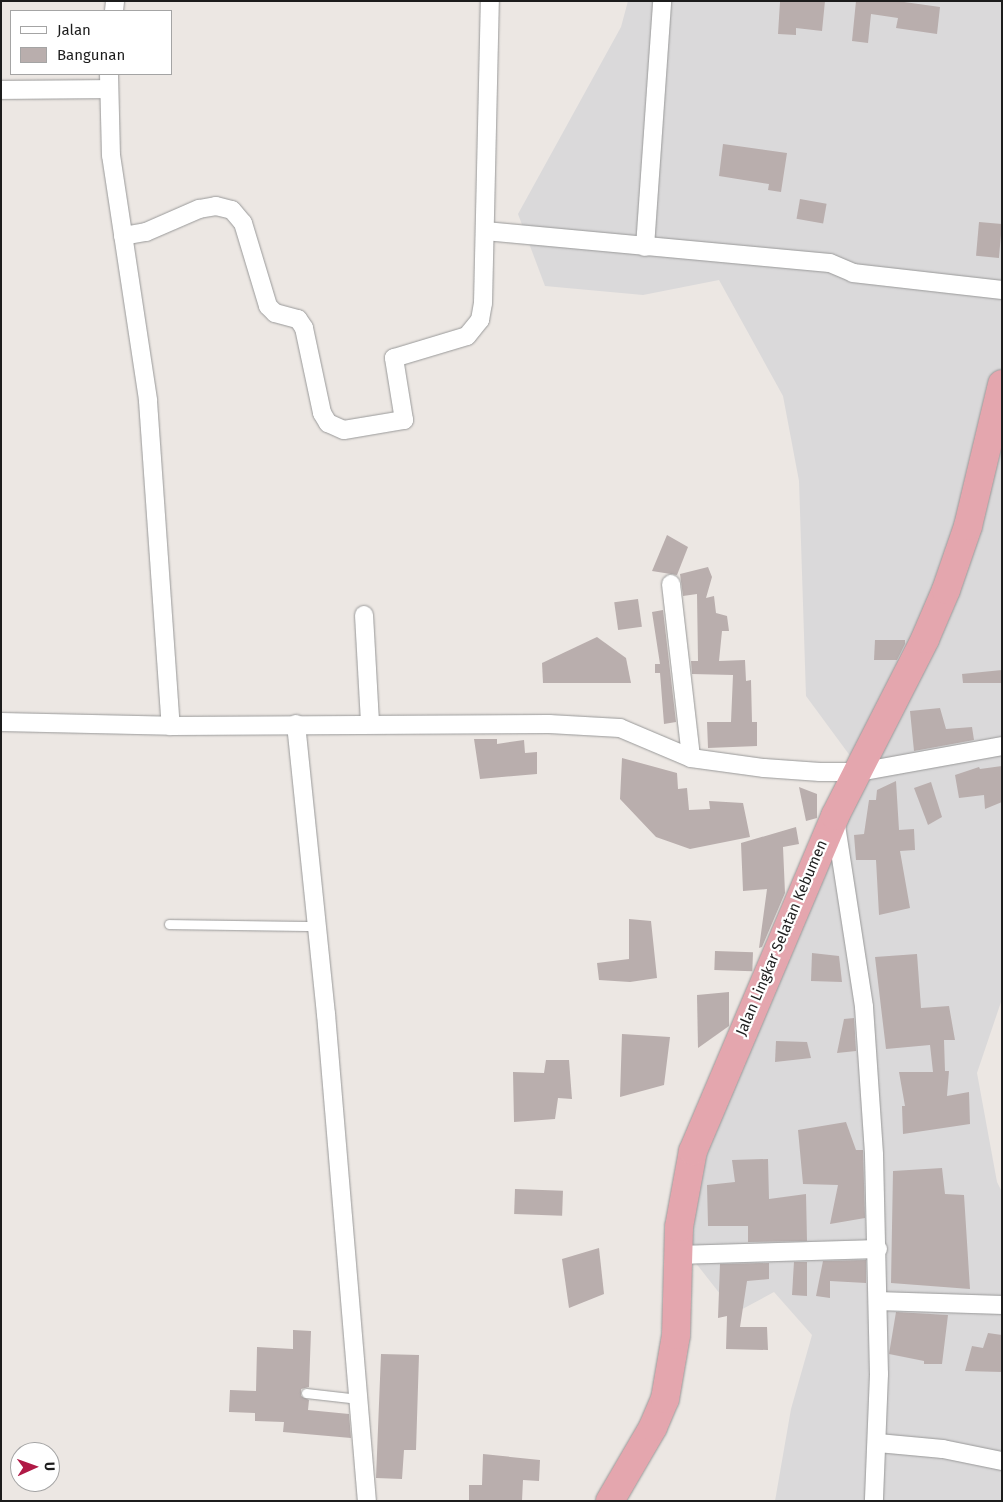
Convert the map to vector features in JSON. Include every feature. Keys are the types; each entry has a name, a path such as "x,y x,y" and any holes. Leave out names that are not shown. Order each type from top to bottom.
{"highway":[{"name":"Jalan Lingkar Selatan Kebumen","path":"610,1501 653,1427 665,1399 676,1335 679,1227 693,1151 835,816 859,772 946,590 968,526 1001,388"}],"street":[{"path":"123,236 146,232 198,209 216,206 232,210 243,223 268,306 275,313 298,318 304,328 322,413 328,423 344,430 404,420 394,358 467,336 480,320 485,231 490,1"},
{"path":"645,247 662,1"},
{"path":"1,90 109,81 111,155 148,401 171,726"},
{"path":"485,231 830,263 853,273 1002,290"},
{"path":"671,584 691,758"},
{"path":"364,615 370,724"},
{"path":"1,722 171,726 549,724 620,728 691,758 764,768 859,772 1002,746"},
{"path":"296,724 318,926 367,1501"},
{"path":"835,816 864,1007 878,1250 878,1443 874,1501"},
{"path":"678,1255 878,1250"},
{"path":"878,1301 1002,1305"},
{"path":"878,1443 933,1448 1002,1460"}],"lane":[{"path":"169,924 318,926"},
{"path":"306,1393 359,1399"}],"shaded area":[{"path":"628,1 1002,1 1002,999 977,1073 997,1182 1002,1192 1002,1501 775,1501 791,1409 812,1335 774,1292 735,1313 673,1234 862,772 806,696 799,481 783,396 719,280 643,295 545,286 518,214 621,27"}],"building":[{"path":"825,1 822,31 796,28 796,35 778,34 780,2"},
{"path":"856,1 897,1 940,7 937,34 896,28 898,18 871,14 868,43 852,41"},
{"path":"723,144 787,153 781,192 768,190 769,184 719,176"},
{"path":"800,199 827,204 823,223 797,219"},
{"path":"979,222 1002,224 999,258 976,256"},
{"path":"667,535 688,547 677,575 652,571"},
{"path":"708,567 712,577 706,598 714,596 716,613 727,616 729,631 722,631 719,661 745,660 746,681 751,680 752,722 757,722 757,746 708,748 707,722 731,722 733,675 692,674 691,661 698,661 697,594 683,596 680,574"},
{"path":"638,599 642,627 618,630 614,602"},
{"path":"663,610 676,722 664,724 660,673 655,673 655,664 660,664 652,612"},
{"path":"597,637 626,658 631,683 543,683 542,663"},
{"path":"875,640 905,640 905,644 897,660 874,660"},
{"path":"1002,670 1002,683 963,683 962,674"},
{"path":"940,708 946,729 972,727 974,740 914,751 910,711"},
{"path":"474,739 497,739 497,744 524,740 525,753 537,752 537,774 480,779"},
{"path":"622,758 677,773 678,789 687,788 689,810 710,809 709,801 743,803 750,837 690,849 656,837 620,799"},
{"path":"1002,766 1002,802 985,809 984,795 959,798 955,775 979,767 980,769"},
{"path":"896,781 899,830 914,829 915,850 900,851 910,908 879,915 876,860 856,860 854,835 864,834 869,800 876,800 877,790"},
{"path":"931,782 942,817 928,825 914,788"},
{"path":"799,787 817,794 817,818 806,821"},
{"path":"796,827 799,844 783,847 785,893 762,947 759,948 767,889 743,891 741,843"},
{"path":"629,919 651,921 657,978 630,982 599,980 597,963 629,959"},
{"path":"715,951 753,952 752,971 714,970"},
{"path":"812,953 839,956 842,982 811,981"},
{"path":"917,954 921,1008 949,1006 955,1040 944,1040 945,1071 949,1071 947,1096 969,1092 970,1124 903,1134 902,1106 905,1106 899,1072 933,1072 930,1045 886,1049 875,957"},
{"path":"729,992 729,1026 698,1048 697,995"},
{"path":"854,1018 856,1051 837,1053 844,1019"},
{"path":"622,1034 670,1037 664,1085 620,1097"},
{"path":"776,1041 807,1042 811,1058 775,1062"},
{"path":"546,1060 569,1060 572,1099 558,1098 555,1119 514,1122 513,1072 544,1073"},
{"path":"846,1122 856,1150 863,1150 865,1218 830,1224 838,1185 803,1184 798,1130"},
{"path":"768,1159 769,1199 806,1194 807,1241 748,1242 748,1226 708,1226 707,1185 735,1182 732,1160"},
{"path":"942,1168 945,1194 964,1195 970,1289 891,1283 893,1171"},
{"path":"515,1189 563,1191 562,1216 514,1214"},
{"path":"599,1248 604,1294 569,1308 562,1259"},
{"path":"866,1260 866,1283 830,1281 830,1298 816,1296 823,1261"},
{"path":"794,1262 807,1262 807,1296 792,1295"},
{"path":"769,1263 769,1279 747,1281 740,1327 767,1327 768,1350 726,1349 727,1316 718,1318 720,1264"},
{"path":"896,1312 948,1315 942,1364 924,1364 924,1361 889,1354"},
{"path":"293,1330 311,1331 309,1387 301,1389 301,1396 309,1400 308,1410 349,1414 351,1438 283,1432 284,1422 255,1421 255,1413 229,1412 230,1390 256,1391 257,1347 293,1349"},
{"path":"988,1333 1002,1335 1002,1372 965,1371 972,1346 983,1348"},
{"path":"381,1354 419,1355 416,1450 404,1450 402,1479 376,1478"},
{"path":"483,1454 540,1460 539,1481 523,1480 522,1501 469,1501 469,1485 482,1485"}]}
